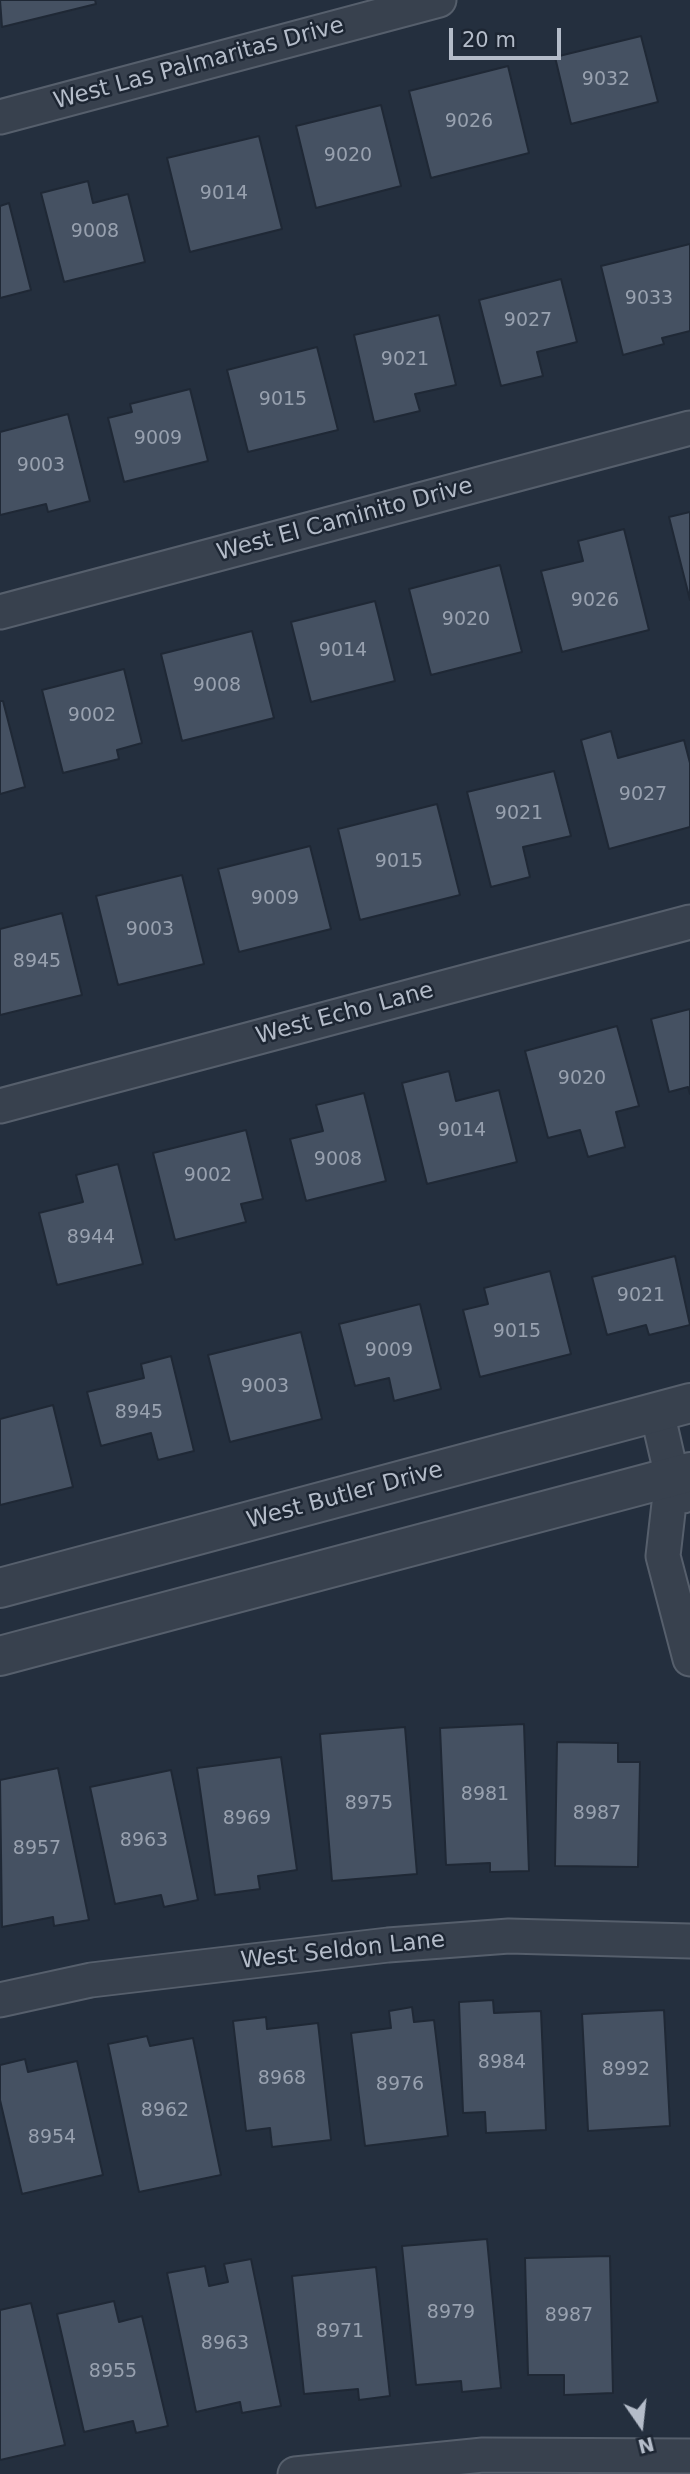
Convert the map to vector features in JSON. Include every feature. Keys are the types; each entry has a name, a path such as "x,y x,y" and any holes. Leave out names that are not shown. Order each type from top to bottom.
{"street":[{"name":"West Las Palmaritas Drive","path":"0,117 439,0"},
{"name":"West El Caminito Drive","path":"0,612 690,428"},
{"name":"West Echo Lane","path":"0,1106 690,922"},
{"path":"673,1408 684,1485 663,1556 690,1658"},
{"name":"West Butler Drive","path":"0,1588 673,1408"},
{"path":"0,1656 684,1485"},
{"name":"West Seldon Lane","path":"0,2000 91,1980 388,1945 509,1936 690,1941"},
{"path":"295,2474 483,2455 690,2456"}],"building":[{"path":"0,0 95,0 96,4 2,27"},
{"path":"641,36 658,102 571,124 555,57"},
{"path":"508,66 529,153 431,178 409,91"},
{"path":"381,105 401,186 316,208 296,126"},
{"path":"259,136 282,229 190,252 167,158"},
{"path":"88,181 93,203 128,194 145,262 64,282 41,193"},
{"path":"9,203 31,290 0,298 0,206"},
{"path":"690,244 690,331 662,338 664,344 623,355 601,266"},
{"path":"561,279 577,342 537,352 543,376 501,386 479,300"},
{"path":"439,315 456,385 415,394 420,411 374,422 354,335"},
{"path":"317,347 338,430 248,452 227,370"},
{"path":"190,389 208,461 124,482 108,418 132,412 130,404"},
{"path":"68,414 90,501 48,512 46,504 0,515 0,432"},
{"path":"690,512 690,600 669,517"},
{"path":"624,529 649,630 562,652 541,571 583,561 578,541"},
{"path":"500,565 522,652 431,675 409,589"},
{"path":"375,601 395,681 311,702 291,622"},
{"path":"252,631 274,718 182,741 161,654"},
{"path":"124,669 142,743 117,750 119,759 63,773 42,690"},
{"path":"0,701 3,701 25,787 0,794"},
{"path":"611,731 618,758 684,740 690,763 690,827 609,849 581,740"},
{"path":"554,771 571,836 523,847 530,877 491,887 467,792"},
{"path":"437,804 460,895 360,920 338,829"},
{"path":"310,846 331,929 239,952 218,869"},
{"path":"182,875 204,964 118,985 96,896"},
{"path":"62,913 82,995 0,1015 0,929"},
{"path":"690,1009 690,1094 688,1087 669,1092 651,1019"},
{"path":"617,1026 639,1106 616,1112 625,1147 588,1157 580,1130 548,1138 525,1051"},
{"path":"449,1071 456,1101 499,1090 517,1162 427,1184 402,1083"},
{"path":"364,1093 386,1181 306,1201 290,1139 323,1131 316,1105"},
{"path":"246,1130 263,1199 241,1204 246,1222 175,1240 153,1153"},
{"path":"118,1164 143,1264 57,1285 39,1213 83,1202 76,1175"},
{"path":"675,1256 690,1325 649,1335 646,1325 607,1335 592,1277"},
{"path":"550,1271 571,1354 480,1377 463,1310 488,1304 484,1288"},
{"path":"420,1304 441,1389 394,1401 389,1378 355,1386 339,1324"},
{"path":"301,1332 322,1419 230,1442 208,1355"},
{"path":"171,1356 194,1451 158,1460 151,1433 101,1446 87,1392 144,1378 141,1364"},
{"path":"53,1405 73,1487 0,1505 0,1419"},
{"path":"524,1724 529,1871 490,1872 490,1863 446,1865 440,1728"},
{"path":"405,1727 417,1874 332,1881 320,1734"},
{"path":"557,1742 618,1743 618,1762 640,1762 638,1867 555,1866"},
{"path":"281,1757 297,1870 258,1876 260,1889 215,1895 197,1768"},
{"path":"58,1768 89,1920 54,1926 53,1917 2,1927 0,1780"},
{"path":"171,1770 198,1900 164,1907 161,1895 115,1904 90,1787"},
{"path":"493,2000 494,2013 541,2011 546,2130 486,2133 485,2112 463,2113 459,2002"},
{"path":"412,2007 414,2022 434,2020 448,2136 365,2146 351,2033 391,2028 389,2011"},
{"path":"664,2010 670,2126 588,2131 582,2014"},
{"path":"266,2017 267,2029 318,2023 331,2140 272,2147 270,2128 246,2131 233,2021"},
{"path":"147,2036 150,2046 193,2038 221,2175 139,2192 108,2044"},
{"path":"25,2059 28,2072 77,2061 103,2175 22,2194 0,2100 0,2065"},
{"path":"487,2239 501,2388 462,2392 461,2381 416,2385 402,2246"},
{"path":"610,2256 613,2393 564,2395 564,2375 528,2375 525,2258"},
{"path":"251,2259 281,2406 242,2413 240,2402 196,2412 167,2273 205,2266 209,2286 228,2282 224,2264"},
{"path":"376,2267 390,2396 359,2400 358,2389 304,2394 292,2276"},
{"path":"114,2301 119,2322 142,2316 168,2426 136,2433 133,2421 84,2432 57,2314"},
{"path":"31,2303 65,2445 0,2460 0,2310"}]}
